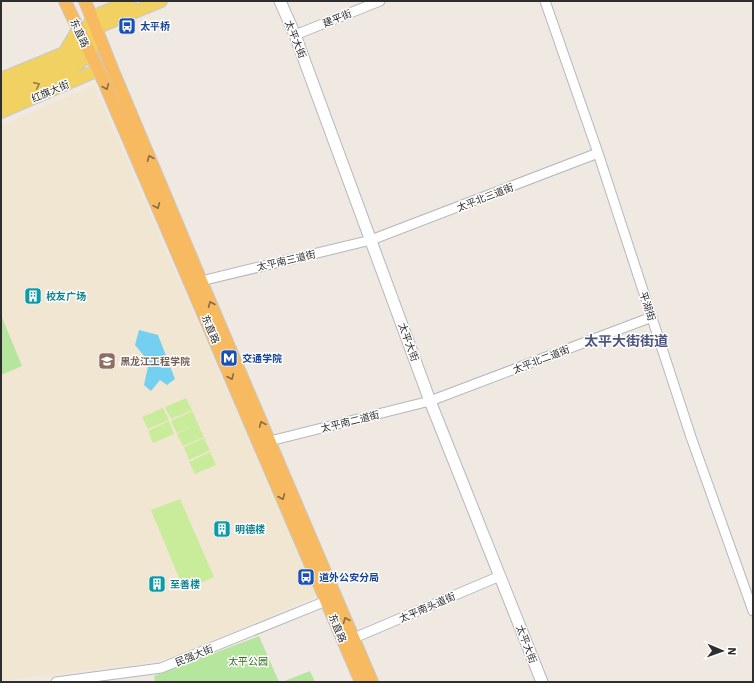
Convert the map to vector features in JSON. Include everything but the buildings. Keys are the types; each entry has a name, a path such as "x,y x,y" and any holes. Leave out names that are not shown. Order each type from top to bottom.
{"highway":[{"name":"东直路","path":"65,1 98,70 200,304 361,682"},
{"name":"东直路","path":"85,1 201,281 372,682"}],"main road":[{"path":"70,65 94,23 130,1"},
{"path":"94,23 161,1"},
{"name":"太平大街","path":"280,1 295,35 430,401 542,682"},
{"path":"1,89 70,65 90,54 94,23"},
{"path":"1,79 64,53 78,30"},
{"name":"红旗大街","path":"1,100 70,65"},
{"name":"红旗大街","path":"1,112 98,70"}],"street":[{"name":"建平街","path":"295,35 380,1"},
{"name":"平湖街","path":"545,1 598,154 691,437 753,611"},
{"name":"太平北三道街","path":"371,240 598,154"},
{"name":"太平南三道街","path":"201,281 371,240"},
{"name":"太平北二道街","path":"430,401 652,316"},
{"name":"太平南二道街","path":"270,441 430,401"},
{"name":"太平南头道街","path":"354,638 500,576"},
{"name":"民强大街","path":"56,682 161,668 326,601"}],"shaded area":[{"name":"黑龙江工程学院","path":"94,85 317,596 174,657 144,663 1,681 1,126"}],"green space":[{"path":"1,315 22,366 1,375"},
{"path":"186,398 192,410 171,419 165,407"},
{"path":"163,408 169,420 148,429 142,417"},
{"path":"192,411 198,424 177,433 171,421"},
{"path":"169,421 174,434 153,443 148,431"},
{"path":"198,424 204,437 183,446 177,434"},
{"path":"204,438 210,450 189,460 184,447"},
{"path":"210,452 216,465 195,474 189,462"},
{"path":"180,499 214,577 184,590 151,510"},
{"name":"太平公园","path":"259,636 279,682 155,682 154,676"},
{"name":"太平公园","path":"310,671 315,682 282,682"}],"water":[{"path":"139,330 158,335 175,379 167,385 160,380 151,391 144,385 149,362 135,345"}],"place":[{"name":"太平桥","path":"127,26"},
{"name":"校友广场","path":"33,296"},
{"name":"交通学院","path":"229,358"},
{"name":"黑龙江工程学院","path":"107,361"},
{"name":"明德楼","path":"222,529"},
{"name":"道外公安分局","path":"306,577"},
{"name":"至善楼","path":"157,584"}],"district":[{"name":"太平大街街道","path":"626,341"}]}
